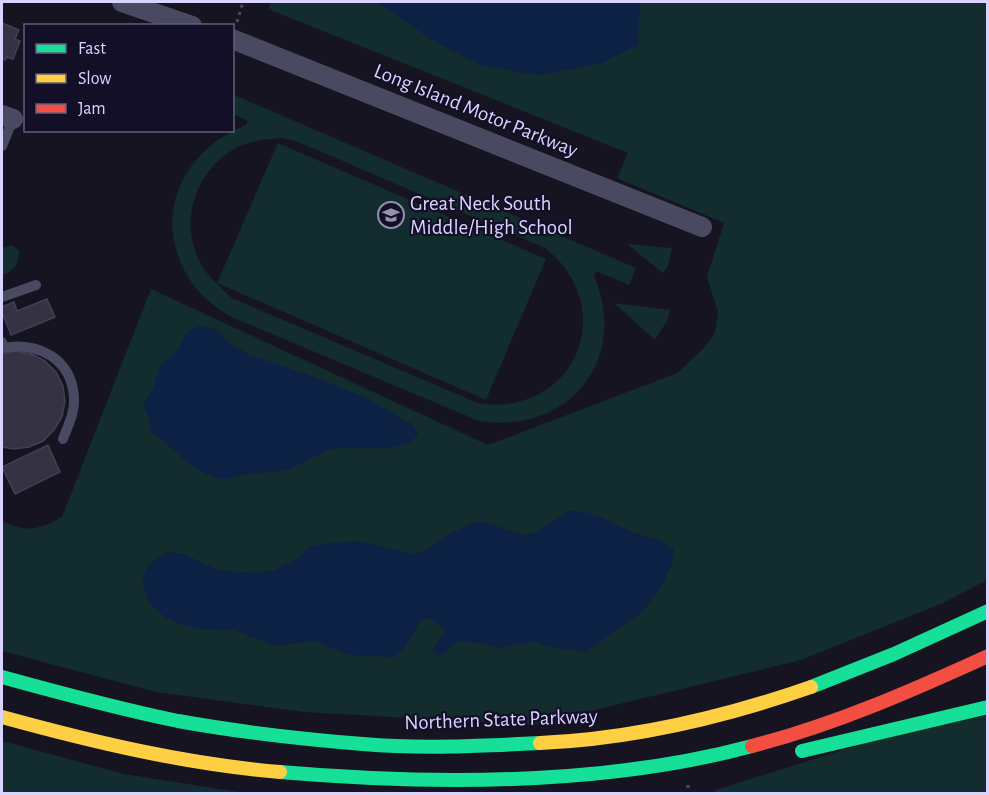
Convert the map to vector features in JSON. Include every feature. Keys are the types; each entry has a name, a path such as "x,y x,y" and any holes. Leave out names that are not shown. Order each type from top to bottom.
{"highway":[{"name":"Northern State Parkway","path":"2,677 100,705 161,718 288,738 414,746 542,742 605,736 667,726 730,712 781,697 850,673 911,648 987,611"},
{"path":"687,762 820,726 879,704 987,656"},
{"path":"794,754 987,707"},
{"path":"2,717 133,751 238,769 320,778 425,784 510,783 571,779 687,762 770,755"}],"street":[{"path":"122,2 186,24"},
{"name":"Long Island Motor Parkway","path":"234,40 702,227"}],"lane":[{"path":"2,146 7,117"},
{"path":"2,297 36,285"},
{"path":"2,342 3,348 17,345 37,348 59,362 67,373 74,398 73,412 63,439"}],"green space":[{"path":"271,2 987,2 987,580 943,603 801,660 533,725 304,712 156,692 2,651 2,521 19,527 32,528 46,525 62,517 151,289 488,445 677,373 702,350 715,333 718,312 707,277 724,223 617,178 628,153 268,9"},
{"path":"234,95 636,268 629,285 596,271 594,276 603,307 604,336 597,362 583,385 564,403 540,416 511,422 479,421 229,316 215,306 194,286 181,262 174,238 173,215 178,192 188,171 203,153 222,137 246,125 248,121 234,114","holes":["281,138 296,141 545,248 568,273 580,300 583,327 576,354 562,376 540,394 512,403 478,403 232,298 201,264 194,248 191,215 194,199 201,184 222,158 236,148 252,142"]},
{"path":"278,143 546,259 486,400 217,283"},
{"path":"627,244 672,248 668,266 663,273"},
{"path":"13,246 19,250 17,263 13,269 2,275 2,247"},
{"path":"614,303 670,310 667,321 655,340"},
{"path":"987,715 987,793 711,794 716,790 871,741"},
{"path":"2,741 124,774 245,793 2,793"}],"water":[{"path":"377,2 640,2 638,45 602,63 574,69 542,75 511,71 478,64 432,40"},
{"path":"199,326 216,329 229,343 248,354 366,398 412,424 418,434 411,441 391,448 334,449 281,471 246,474 226,479 213,477 194,467 151,432 149,417 143,405 153,388 160,366 178,350 187,332"},
{"path":"567,511 585,512 600,517 636,534 663,542 674,550 671,567 660,589 642,612 586,652 546,646 534,641 500,648 469,641 456,642 445,653 437,655 432,650 446,631 429,618 420,619 410,640 395,657 350,655 314,641 276,646 233,630 199,629 165,617 149,603 142,579 148,565 168,552 184,554 217,570 256,573 275,570 296,559 310,547 323,544 356,541 415,554 432,547 445,536 471,524 484,522 523,535 535,533"}],"building":[{"path":"2,23 19,30 15,39 20,41 13,59 7,57 5,60 2,59"},
{"path":"47,299 55,317 11,335 2,307 14,302 17,311"},
{"path":"15,351 32,354 45,361 56,372 63,386 65,401 62,417 43,441 29,447 14,449 2,447 2,354"},
{"path":"48,445 60,472 15,494 2,467"}],"traffic: fast":[{"path":"811,687 894,654 988,611"},
{"path":"2,677 156,716 270,735 407,746 540,743"},
{"path":"802,751 988,707"},
{"path":"280,772 397,779 518,779 637,769 752,746"}],"traffic: slow":[{"path":"540,743 609,737 677,725 745,708 811,687"},
{"path":"2,717 174,758 280,772"}],"traffic: jam":[{"path":"752,746 842,718 988,656"}],"place":[{"name":"Great Neck South Middle/High School","path":"391,215"}]}
